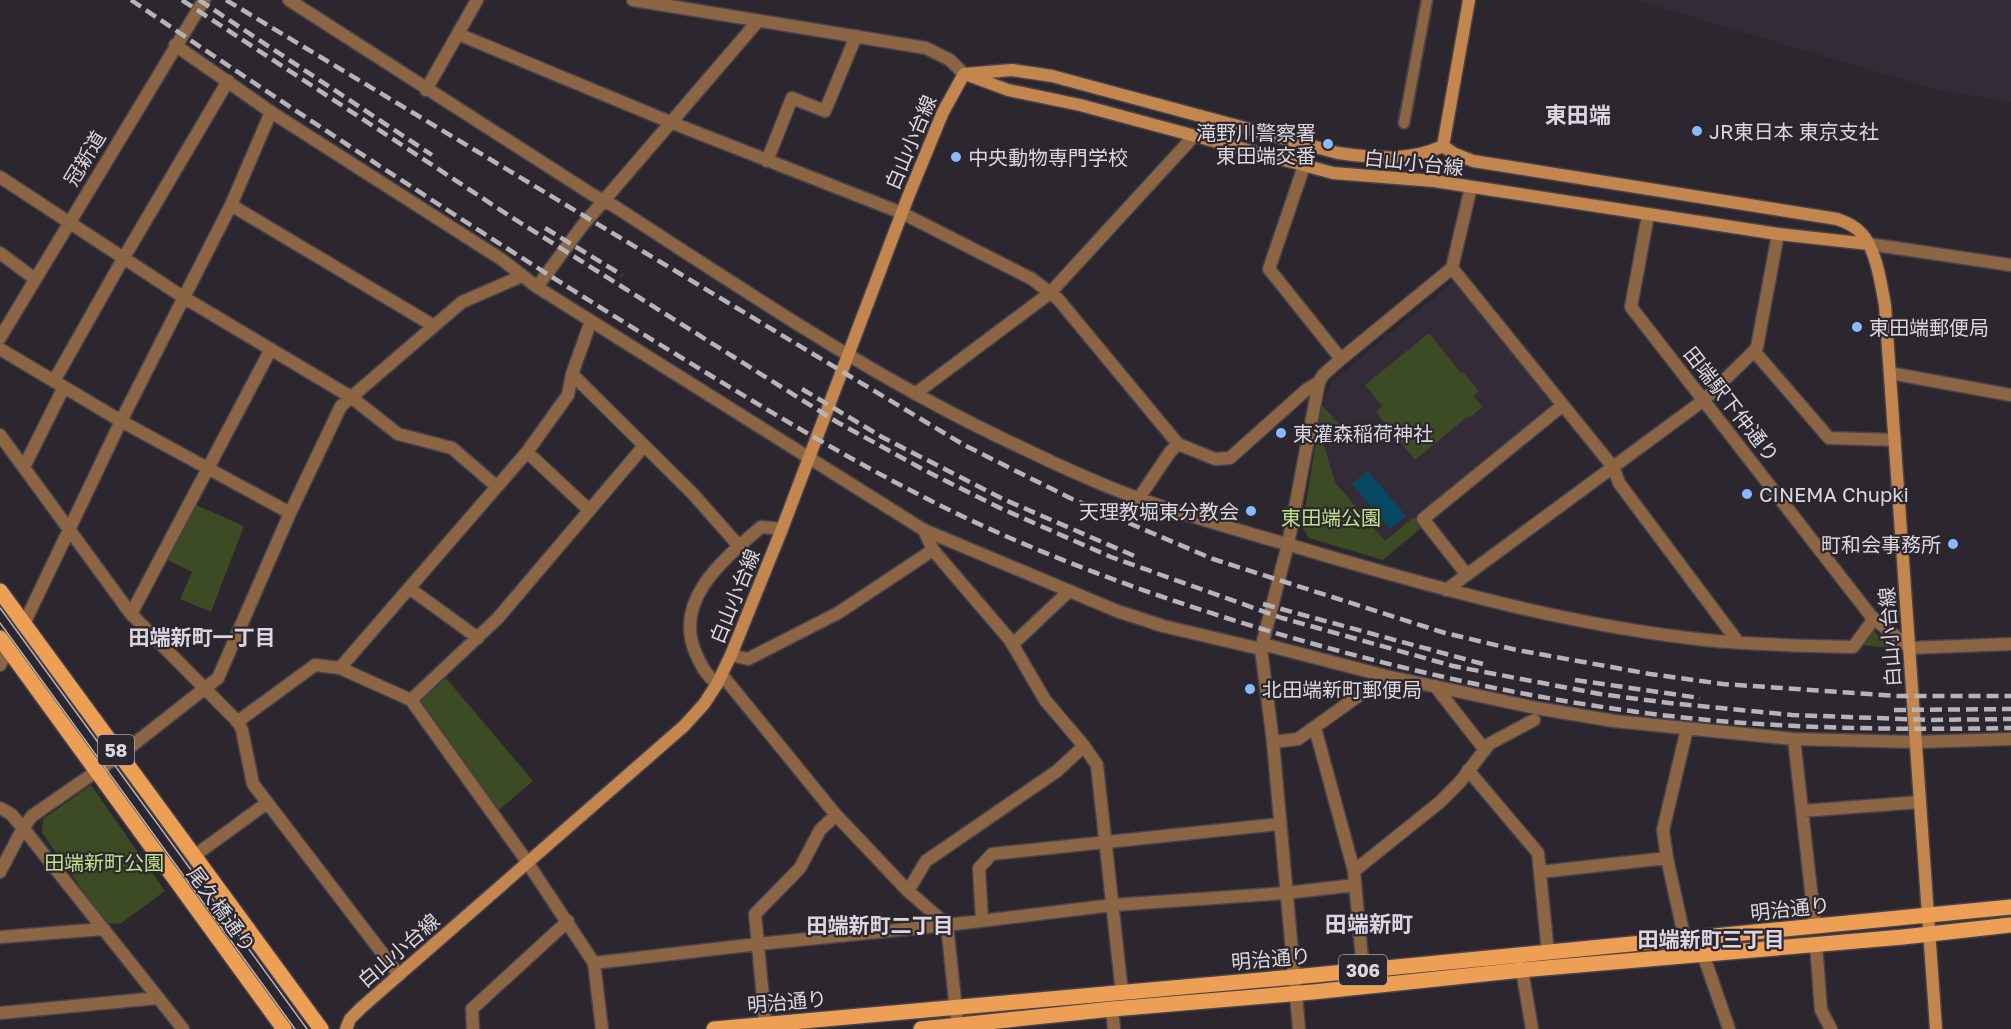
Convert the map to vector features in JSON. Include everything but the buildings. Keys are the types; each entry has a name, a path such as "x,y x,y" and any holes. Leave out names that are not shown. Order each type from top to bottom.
{"main road":[{"name":"白山小台線","path":"1443,146 1469,0"},
{"name":"白山小台線","path":"964,74 1012,70 1089,85 1338,153 1362,156 1417,156 1443,146"},
{"name":"白山小台線","path":"964,74 1008,90 1068,102 1304,166 1347,175 1404,178 1778,234 1869,244"},
{"name":"白山小台線","path":"346,1029 350,1019 361,1008 684,726 704,704 731,655 782,529 902,213 943,112 964,74"},
{"name":"白山小台線","path":"1443,146 1473,160 1837,219 1850,224 1862,233 1869,244 1882,288 1890,374 1936,1029"},
{"name":"尾久橋通り","path":"0,591 321,1029"},
{"name":"尾久橋通り","path":"4,644 281,1027"},
{"name":"明治通り","path":"714,1029 1294,977 2011,907"},
{"name":"明治通り","path":"921,1029 2011,925"}],"street":[{"name":"冠新道","path":"0,338 204,0"},
{"path":"289,0 426,90 848,355 993,434 1139,498 1201,519 1446,590 1577,620 1704,640 1853,647 1874,619"},
{"path":"426,90 477,0"},
{"path":"633,0 926,48 950,60 964,74"},
{"path":"1404,123 1427,0"},
{"path":"537,287 603,200 758,21"},
{"path":"458,34 670,122 902,213 1032,279 1058,299 1178,444 1215,459 1230,458 1306,390 1319,382"},
{"path":"767,161 792,98 825,111 856,36"},
{"path":"175,45 271,112 501,259 537,287 924,530 1117,612 1163,626 1386,676 1536,708 1614,721 1794,738 1917,742 2011,739"},
{"path":"24,468 59,384 123,259 228,81"},
{"path":"24,624 121,421 231,205 271,112"},
{"path":"915,393 1050,293 1194,136"},
{"path":"1304,166 1269,269 1341,359"},
{"path":"0,177 183,297 351,397 398,435 452,448 496,486"},
{"path":"1299,1029 1262,647 1287,544 1319,382 1323,375 1341,359 1452,268 1471,187"},
{"path":"231,205 434,326"},
{"name":"田端駅下仲通り","path":"1648,215 1631,307 1874,619 1910,648"},
{"path":"1446,590 1704,400 1754,351 1757,347 1778,234"},
{"path":"1869,244 2011,265"},
{"path":"0,253 35,279"},
{"path":"1452,268 1613,468 1619,483 1738,642"},
{"path":"0,872 23,828 32,816 120,755 206,690 218,678 290,513 341,406 462,302 522,276"},
{"path":"340,668 527,452 568,395 572,374 591,321"},
{"path":"0,349 121,421 290,513"},
{"path":"131,614 272,349"},
{"path":"1754,351 1829,438 1895,440"},
{"path":"572,374 693,494 739,546"},
{"path":"1890,374 2011,395"},
{"path":"1467,575 1423,519 1563,405"},
{"path":"0,435 131,614 237,722 242,730 254,784 399,975"},
{"path":"1139,498 1178,444"},
{"path":"411,700 498,618 644,446"},
{"path":"527,452 589,510"},
{"path":"782,529 761,527 716,569 693,604 689,624 692,644 704,673 719,680 836,815 908,891 947,925 958,1027"},
{"path":"924,530 933,550 1013,644 1045,700 1093,757 1099,772 1122,993"},
{"path":"731,655 748,659 838,613 933,550"},
{"path":"410,588 478,638"},
{"path":"1013,644 1068,592"},
{"path":"0,665 4,644"},
{"path":"1910,648 2011,644"},
{"path":"237,722 315,665 340,668 411,700 528,862 594,963 602,1029"},
{"path":"1273,742 1298,739 1386,676"},
{"path":"1435,686 1485,750"},
{"path":"1353,871 1440,802 1489,744 1533,720"},
{"path":"1315,728 1353,871 1363,970"},
{"path":"1685,940 1663,830 1687,729"},
{"path":"1794,738 1815,926"},
{"path":"908,891 926,861 1057,771 1084,746"},
{"path":"1468,770 1538,853 1548,952"},
{"path":"1802,811 1920,802"},
{"path":"194,856 267,803"},
{"path":"0,808 11,814 23,828 183,1029"},
{"path":"766,1026 755,914 800,868 820,830 836,815"},
{"path":"982,920 979,868 992,854 1280,824"},
{"path":"1540,872 1667,858"},
{"path":"594,963 1113,905 1286,893 1355,885"},
{"path":"473,1029 472,1009 568,921"},
{"path":"0,937 104,929"},
{"path":"1816,945 1821,1010 1831,1029"},
{"path":"1703,954 1729,1029"},
{"path":"1522,970 1532,1029"},
{"path":"0,1013 158,998"},
{"path":"1112,1009 1113,1029"}],"shaded area":[{"path":"1636,0 2011,0 2011,102 1934,89"},
{"path":"1452,283 1456,284 1552,403 1551,408 1385,541 1335,481 1323,442 1322,405 1332,381"}],"green space":[{"path":"1429,333 1461,373 1463,372 1479,391 1473,396 1483,407 1469,418 1467,417 1415,460 1376,412 1382,406 1365,385"},
{"name":"東田端公園","path":"1322,405 1341,426 1323,442 1335,482 1385,541 1414,517 1422,527 1383,560 1309,538 1302,527"},
{"path":"196,505 244,526 211,612 180,599 192,572 168,560"},
{"path":"1874,631 1891,648 1860,645 1869,632"},
{"path":"446,678 533,781 499,810 421,701"},
{"name":"田端新町公園","path":"91,785 165,891 120,924 106,923 42,833 43,819"}],"water":[{"path":"1368,471 1406,516 1390,529 1352,484"}],"tram line":[{"path":"0,608 307,1029"},
{"path":"0,623 295,1029"}],"railway":[{"path":"131,0 454,214 767,410 925,498 1065,561 1167,598 1289,637 1451,679 1560,700 1670,716 1755,724 1883,729 2011,728"},
{"path":"182,0 508,215 837,422 926,471 1000,508 1111,557 1282,618 1453,666 1600,694 1792,715 1931,720 2011,719"},
{"path":"199,0 432,155"},
{"path":"226,0 964,445 1070,498 1213,559 1445,633 1517,650 1650,674 1723,684 1898,696 2011,696"},
{"path":"545,228 622,275"},
{"path":"802,389 882,437 1003,499 1139,558"},
{"path":"1263,604 1483,664"},
{"path":"1575,680 1700,698"},
{"path":"1894,710 2011,709"}],"place":[{"name":"JR東日本 東京支社","path":"1697,131"},
{"name":"滝野川警察署 東田端交番","path":"1328,144"},
{"name":"中央動物専門学校","path":"956,157"},
{"name":"東田端郵便局","path":"1857,327"},
{"name":"東灌森稲荷神社","path":"1281,433"},
{"name":"CINEMA Chupki","path":"1747,494"},
{"name":"天理教堀東分教会","path":"1251,511"},
{"name":"町和会事務所","path":"1953,544"},
{"name":"北田端新町郵便局","path":"1250,689"}],"district":[{"name":"東田端","path":"1578,114"},
{"name":"田端新町一丁目","path":"202,637"},
{"name":"田端新町","path":"1369,923"},
{"name":"田端新町二丁目","path":"880,925"},
{"name":"田端新町三丁目","path":"1711,939"}]}
